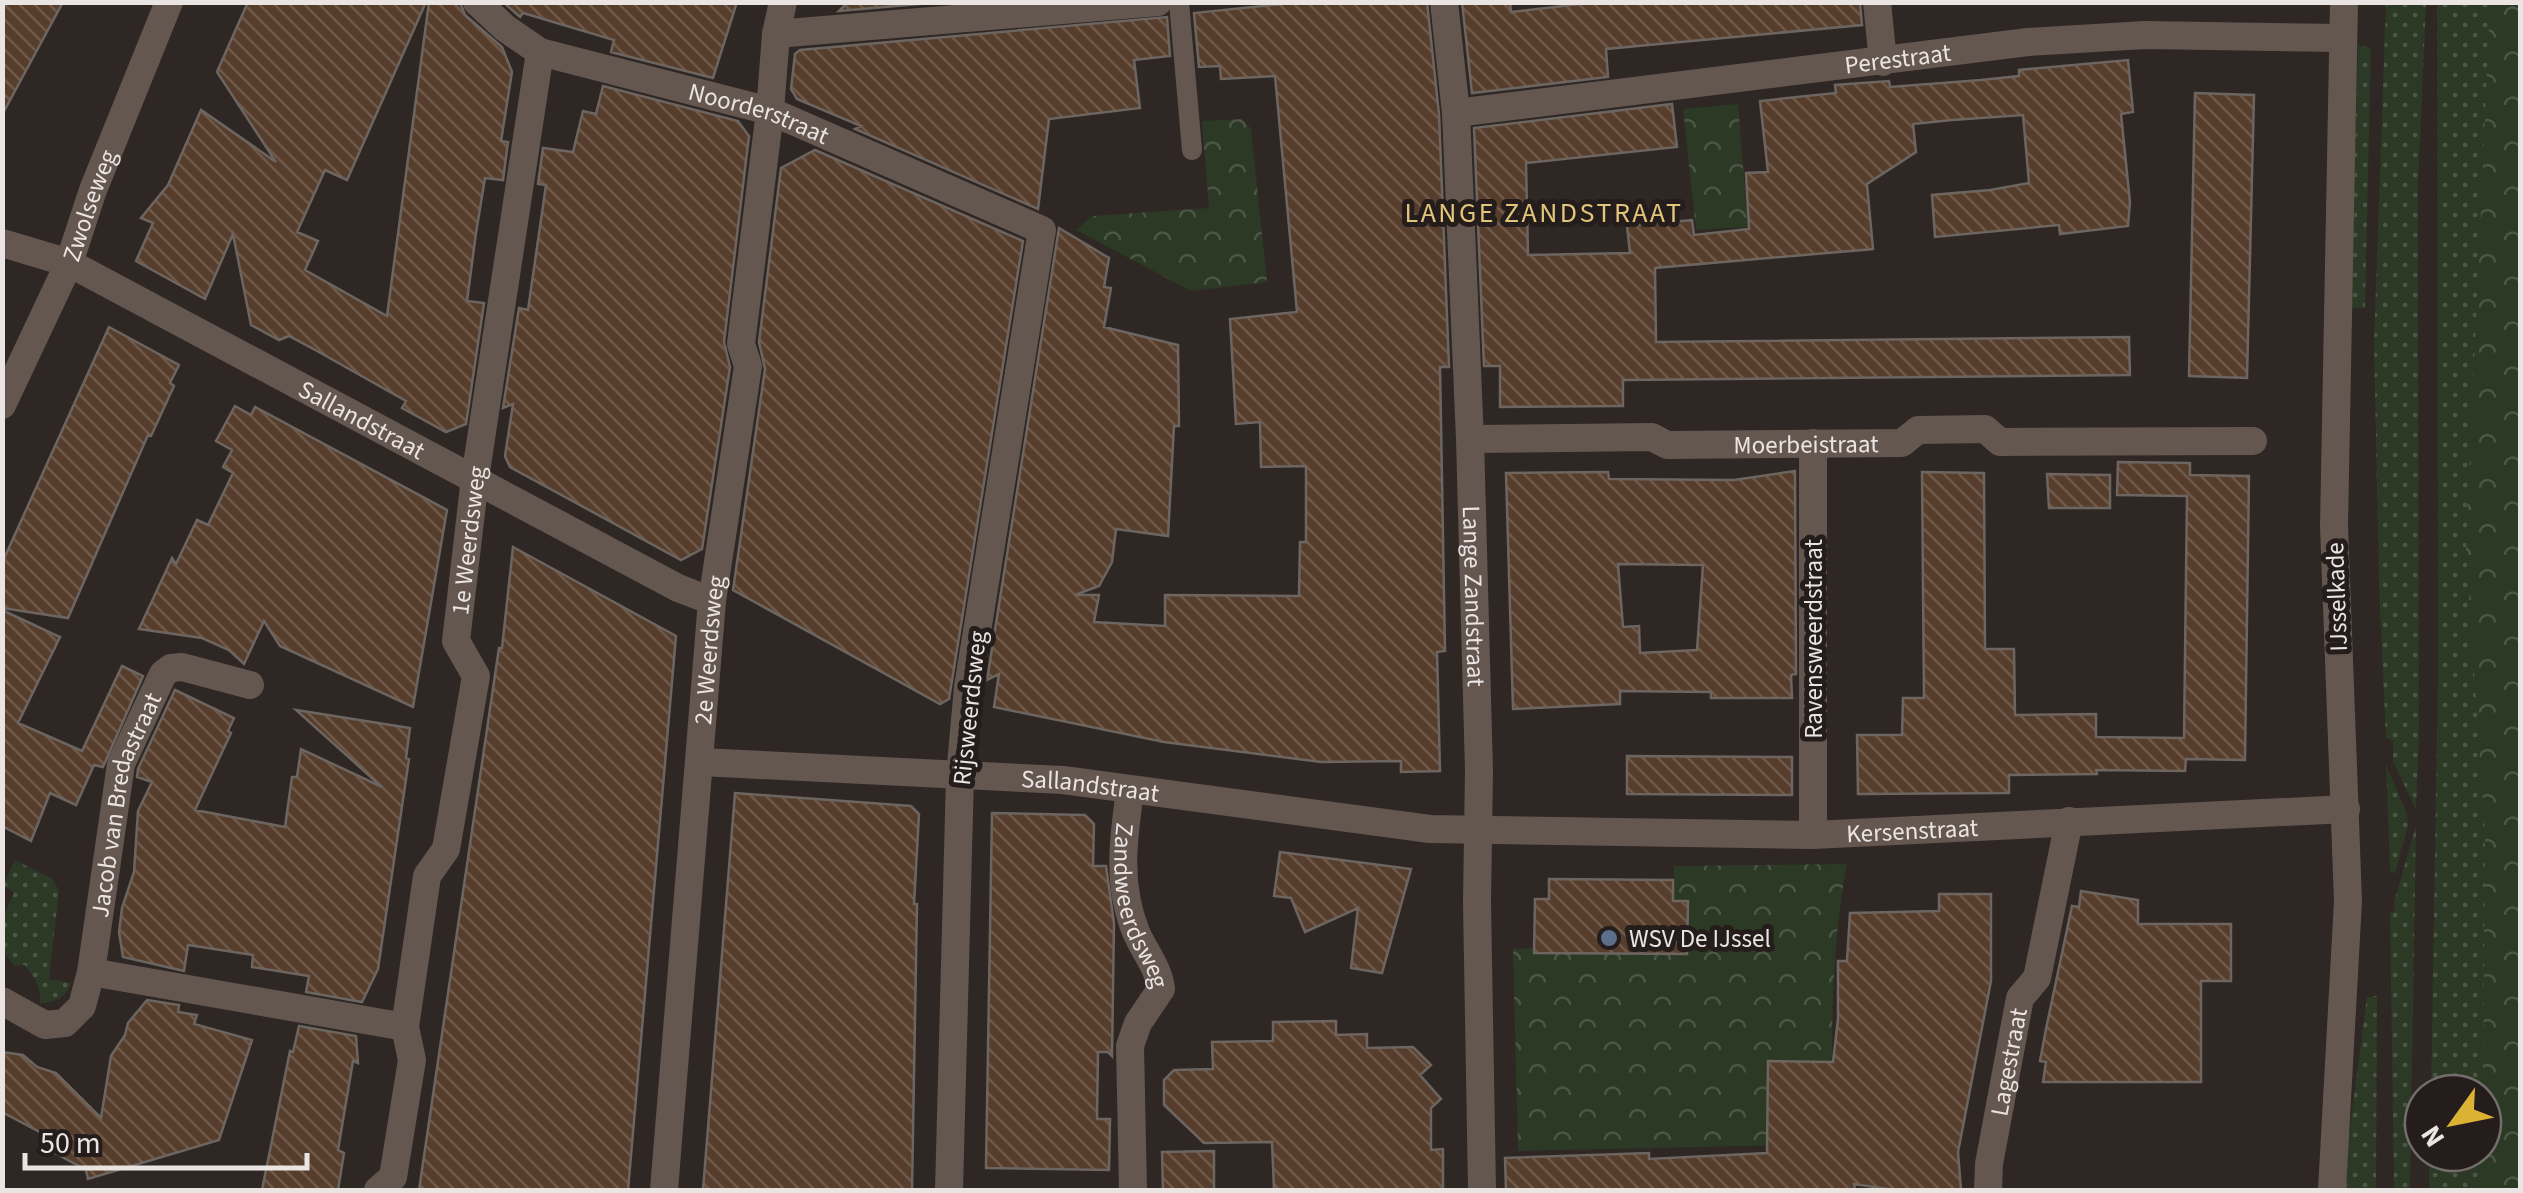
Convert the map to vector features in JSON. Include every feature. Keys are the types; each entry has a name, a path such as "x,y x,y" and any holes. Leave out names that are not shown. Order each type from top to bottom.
{"street":[{"name":"Zwolseweg","path":"2,405 68,264 93,190 169,2"},
{"name":"Noorderstraat","path":"477,2 540,52 770,111 1042,230"},
{"name":"2e Weerdsweg","path":"664,1190 712,602 748,366 741,344 776,34 784,2"},
{"path":"776,34 1158,2"},
{"name":"Lange Zandstraat","path":"1444,2 1456,114 1470,439 1482,1190"},
{"path":"1877,2 1883,62"},
{"name":"IJsselkade","path":"2332,1190 2348,900 2334,474 2344,2"},
{"name":"Perestraat","path":"1456,114 2088,37 2342,38"},
{"name":"1e Weerdsweg","path":"378,1190 393,1177 412,1060 404,1027 427,876 446,849 476,676 456,640 474,478 540,52"},
{"name":"Rijsweerdsweg","path":"949,1190 960,776 968,687 1042,230"},
{"name":"Sallandstraat","path":"2,243 68,264 678,588 712,602"},
{"name":"Moerbeistraat","path":"1470,439 1652,436 1667,445 1902,443 1918,430 1985,429 2000,442 2253,441"},
{"name":"Ravensweerdstraat","path":"1812,443 1813,834"},
{"name":"Jacob van Bredastraat","path":"2,1001 45,1025 64,1023 82,1006 91,972 116,783 163,674 182,667 250,685"},
{"name":"Sallandstraat","path":"701,762 1063,780 1130,792 1430,829 1479,830"},
{"name":"Zandweerdsweg","path":"1130,792 1121,854 1126,905 1160,978 1161,989 1138,1023 1130,1046 1133,1190"},
{"name":"Kersenstraat","path":"1479,830 1813,834 2346,809"},
{"name":"Lagestraat","path":"1988,1190 1989,1164 2020,998 2037,978 2070,821"},
{"path":"91,972 404,1027"}],"lane":[{"path":"1179,2 1192,150"}],"green space":[{"path":"2520,2 2520,1190 2482,1190 2482,1173 2503,1173 2503,1073 2483,1073 2485,835 2466,549 2490,3"},
{"path":"2386,3 2426,3 2418,188 2416,810 2393,761 2393,741 2386,738 2379,586 2374,343"},
{"path":"2437,3 2520,3 2520,1190 2429,1190 2429,1173 2503,1173 2503,1073 2431,1073 2438,675"},
{"path":"2358,45 2371,48 2365,308 2351,308"},
{"path":"1738,104 1748,227 1696,230 1683,109"},
{"path":"1242,119 1251,129 1267,282 1191,291 1076,230 1092,216 1209,208 1202,121"},
{"path":"2386,765 2407,814 2408,826 2395,873 2390,872"},
{"path":"2416,825 2412,1073 2403,1073 2403,1173 2410,1173 2410,1190 2394,1190 2390,912 2395,911"},
{"path":"15,860 51,878 59,890 49,979 71,983 63,996 50,1002 40,1003 38,987 29,970 25,965 15,966 3,952 3,917 14,893 3,885"},
{"path":"1847,864 1835,967 1833,1144 1518,1151 1513,949 1535,948 1535,953 1687,954 1688,901 1673,901 1674,866"},
{"path":"2377,996 2376,1190 2345,1190 2367,997"}],"building":[{"path":"2,2 63,2 2,115"},
{"path":"248,2 426,2 347,180 325,170 297,232 318,241 305,270 387,316 429,2 460,2 465,15 502,47 512,72 501,141 508,142 503,180 485,178 476,233 467,301 484,303 466,424 446,432 402,408 406,401 317,351 289,336 279,340 251,325 233,234 205,299 136,261 153,223 141,218 168,185 201,110 276,162 217,72"},
{"path":"503,2 737,2 713,78 611,52 614,40 523,13 520,17"},
{"path":"848,2 942,2 839,11"},
{"path":"1301,2 1427,2 1439,114 1449,367 1440,367 1445,651 1437,652 1440,771 1401,772 1401,761 1321,762 1164,742 994,707 999,674 987,680 1059,228 1109,258 1104,287 1111,288 1104,327 1178,345 1179,426 1174,426 1168,536 1116,529 1112,562 1099,586 1075,595 1099,595 1094,622 1165,626 1165,595 1299,596 1300,542 1306,542 1306,466 1261,467 1260,422 1236,424 1230,319 1297,312 1275,76 1221,79 1220,66 1199,67 1194,13"},
{"path":"1462,2 1510,2 1511,12 1598,2 1860,2 1862,25 1606,49 1608,77 1472,93"},
{"path":"1167,17 1170,56 1134,60 1140,108 1049,119 1038,209 855,129 861,126 797,99 791,89 795,54 800,50"},
{"path":"2128,60 2133,112 2121,114 2130,202 2128,226 2060,234 2059,225 1935,237 1932,195 2029,183 2023,115 1952,120 1913,124 1916,152 1867,184 1873,249 1655,268 1656,342 2129,337 2130,375 1623,380 1623,406 1500,407 1500,366 1484,366 1474,128 1672,104 1677,147 1526,163 1528,255 1630,253 1627,226 1692,220 1694,235 1749,229 1746,173 1768,172 1760,101 1836,93 1835,85 1889,81 1890,87 1981,80 2019,76 2019,70"},
{"path":"603,86 738,121 749,136 724,342 730,367 702,549 681,560 510,467 505,456 513,404 503,408 519,308 528,310 546,185 538,184 543,148 573,152 583,111 596,114"},
{"path":"2195,93 2254,95 2247,378 2189,376"},
{"path":"815,150 1023,241 949,699 940,704 733,590 765,369 759,342 781,168"},
{"path":"109,327 179,365 170,383 174,386 151,436 148,435 68,618 2,608 2,563"},
{"path":"235,406 251,415 255,407 447,510 413,707 280,646 264,621 244,664 229,650 202,638 139,629 172,558 176,564 197,520 208,525 233,473 223,467 232,450 216,441"},
{"path":"2118,462 2190,463 2190,475 2249,476 2245,760 2186,759 2185,771 2096,770 2097,774 2009,775 2009,793 1858,794 1857,735 1902,735 1903,698 1924,698 1922,472 1984,473 1985,649 2014,649 2015,715 2096,714 2096,737 2184,738 2187,496 2117,495"},
{"path":"1795,471 1796,674 1791,675 1792,698 1711,698 1711,692 1620,691 1620,704 1513,709 1506,473 1608,472 1609,479 1734,480","holes":["1618,564 1703,565 1697,650 1640,653 1639,626 1623,627"]},
{"path":"2047,474 2110,475 2110,508 2049,508"},
{"path":"513,547 676,636 628,1190 419,1190 502,648"},
{"path":"2,610 60,637 18,723 82,751 122,666 143,676 103,767 94,765 76,805 50,793 31,841 2,826"},
{"path":"175,690 234,718 228,731 231,733 195,810 285,827 292,777 297,777 301,749 382,787 296,710 410,728 406,758 409,759 378,969 362,1002 306,992 309,976 252,967 253,955 188,945 184,971 123,957 119,932 134,872 138,811 152,782 137,777 138,769"},
{"path":"1627,756 1792,757 1792,795 1627,794"},
{"path":"735,793 911,806 919,814 914,904 912,1190 703,1190"},
{"path":"992,813 1085,815 1094,824 1093,866 1106,866 1114,923 1112,1056 1098,1052 1097,1119 1110,1119 1109,1170 986,1168"},
{"path":"1280,852 1411,869 1382,973 1351,968 1358,908 1305,932 1291,898 1274,896"},
{"path":"1549,879 1673,880 1673,901 1688,901 1687,954 1534,953 1535,899 1549,899"},
{"path":"2081,891 2138,900 2138,924 2231,924 2231,981 2201,981 2201,1082 2043,1082 2046,1062 2040,1061 2046,1029 2072,906 2079,907"},
{"path":"1939,894 1991,894 1991,981 1958,1152 1961,1190 1894,1190 1854,1184 1855,1190 1506,1190 1505,1158 1649,1153 1649,1159 1767,1153 1768,1061 1833,1062 1838,961 1847,961 1850,913 1939,911"},
{"path":"147,1000 179,1005 178,1012 197,1015 194,1024 252,1040 219,1140 88,1179 86,1170 44,1147 49,1137 2,1112 2,1052 23,1055 37,1067 56,1073 101,1118 111,1056 128,1023"},
{"path":"1336,1021 1336,1035 1367,1034 1367,1048 1413,1047 1431,1065 1420,1075 1441,1099 1431,1108 1431,1150 1443,1149 1443,1190 1274,1190 1272,1142 1204,1143 1164,1105 1164,1080 1174,1070 1213,1069 1212,1042 1273,1041 1273,1022"},
{"path":"299,1026 356,1036 358,1063 353,1061 338,1150 344,1153 338,1190 262,1190 290,1051 293,1052"},
{"path":"1214,1151 1214,1190 1163,1190 1162,1152"}],"place":[{"name":"WSV De IJssel","path":"1609,938"}],"district":[{"name":"LANGE ZANDSTRAAT","path":"1544,212"}]}
